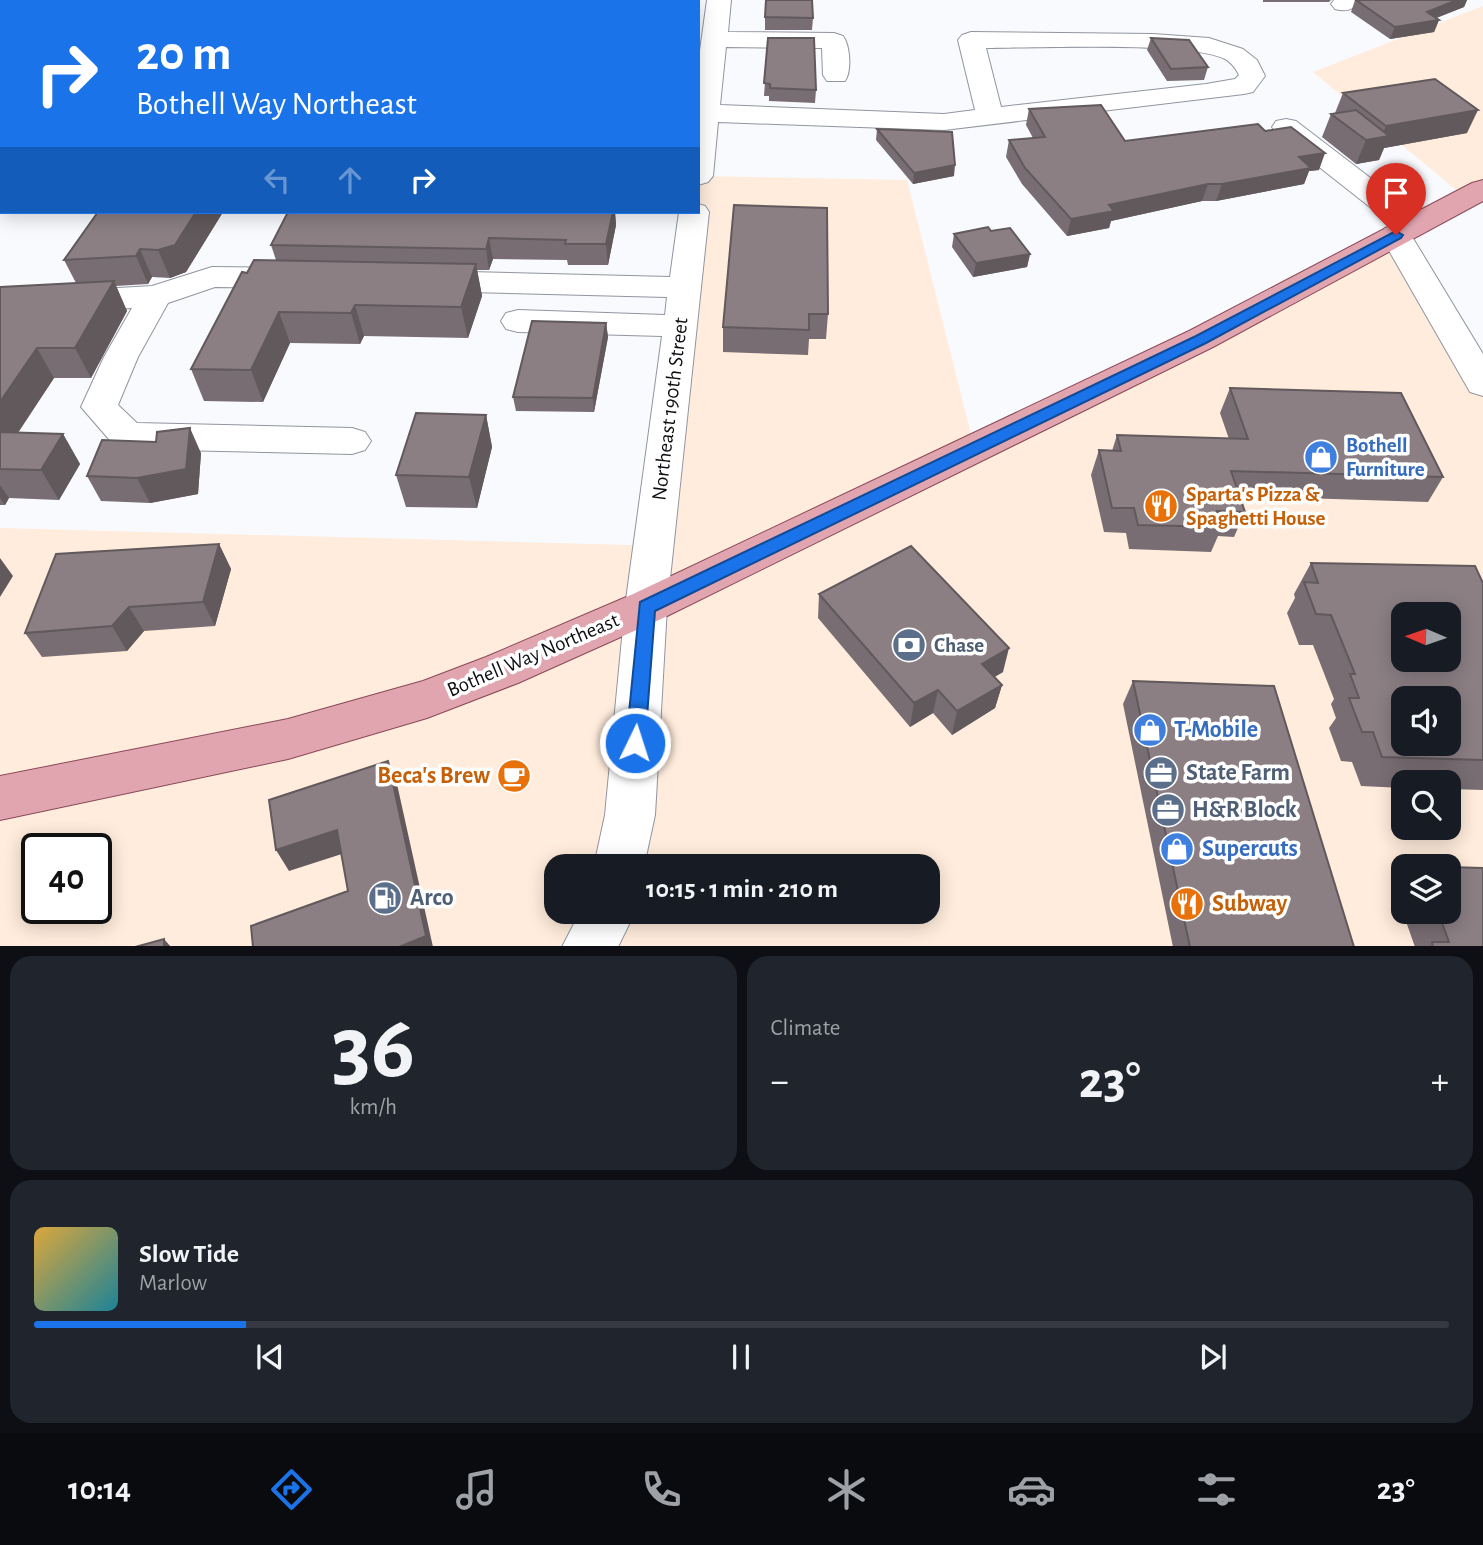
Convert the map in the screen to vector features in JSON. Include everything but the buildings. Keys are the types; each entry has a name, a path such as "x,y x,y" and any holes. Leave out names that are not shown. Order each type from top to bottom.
{"main road":[{"name":"Bothell Way Northeast","path":"0,798 262,745 428,699 646,607 1201,339 1483,189"}],"street":[{"path":"700,162 714,39 712,2"},
{"path":"714,39 834,41 836,75"},
{"path":"707,113 911,122 990,117 1244,86 1252,76 1248,65 1234,54 1209,46 1153,42 971,40 990,117"},
{"path":"1286,127 1404,231 1483,384"},
{"name":"Northeast 190th Street","path":"620,854 630,815 646,607 694,214"},
{"path":"0,304 155,296 212,277 323,279"},
{"path":"393,281 684,287"},
{"path":"155,296 121,357 99,407 127,436 352,441"},
{"path":"518,321 680,326"}],"shaded area":[{"path":"1483,6 1483,189 1465,197 1313,72"},
{"path":"700,176 907,180 975,450 1396,235 1483,376 1483,946 0,946 0,528 667,546 695,214 700,214"}],"place":[{"name":"Bothell Furniture","path":"1321,457"},
{"name":"Sparta's Pizza & Spaghetti House","path":"1161,506"},
{"name":"Chase","path":"909,645"},
{"name":"T-Mobile","path":"1150,730"},
{"name":"State Farm","path":"1161,773"},
{"name":"Beca's Brew","path":"514,776"},
{"name":"H&R Block","path":"1168,810"},
{"name":"Supercuts","path":"1177,849"},
{"name":"Arco","path":"385,898"},
{"name":"Subway","path":"1187,904"}],"route":[{"path":"635,743 646,607 1201,339 1396,235"}]}
